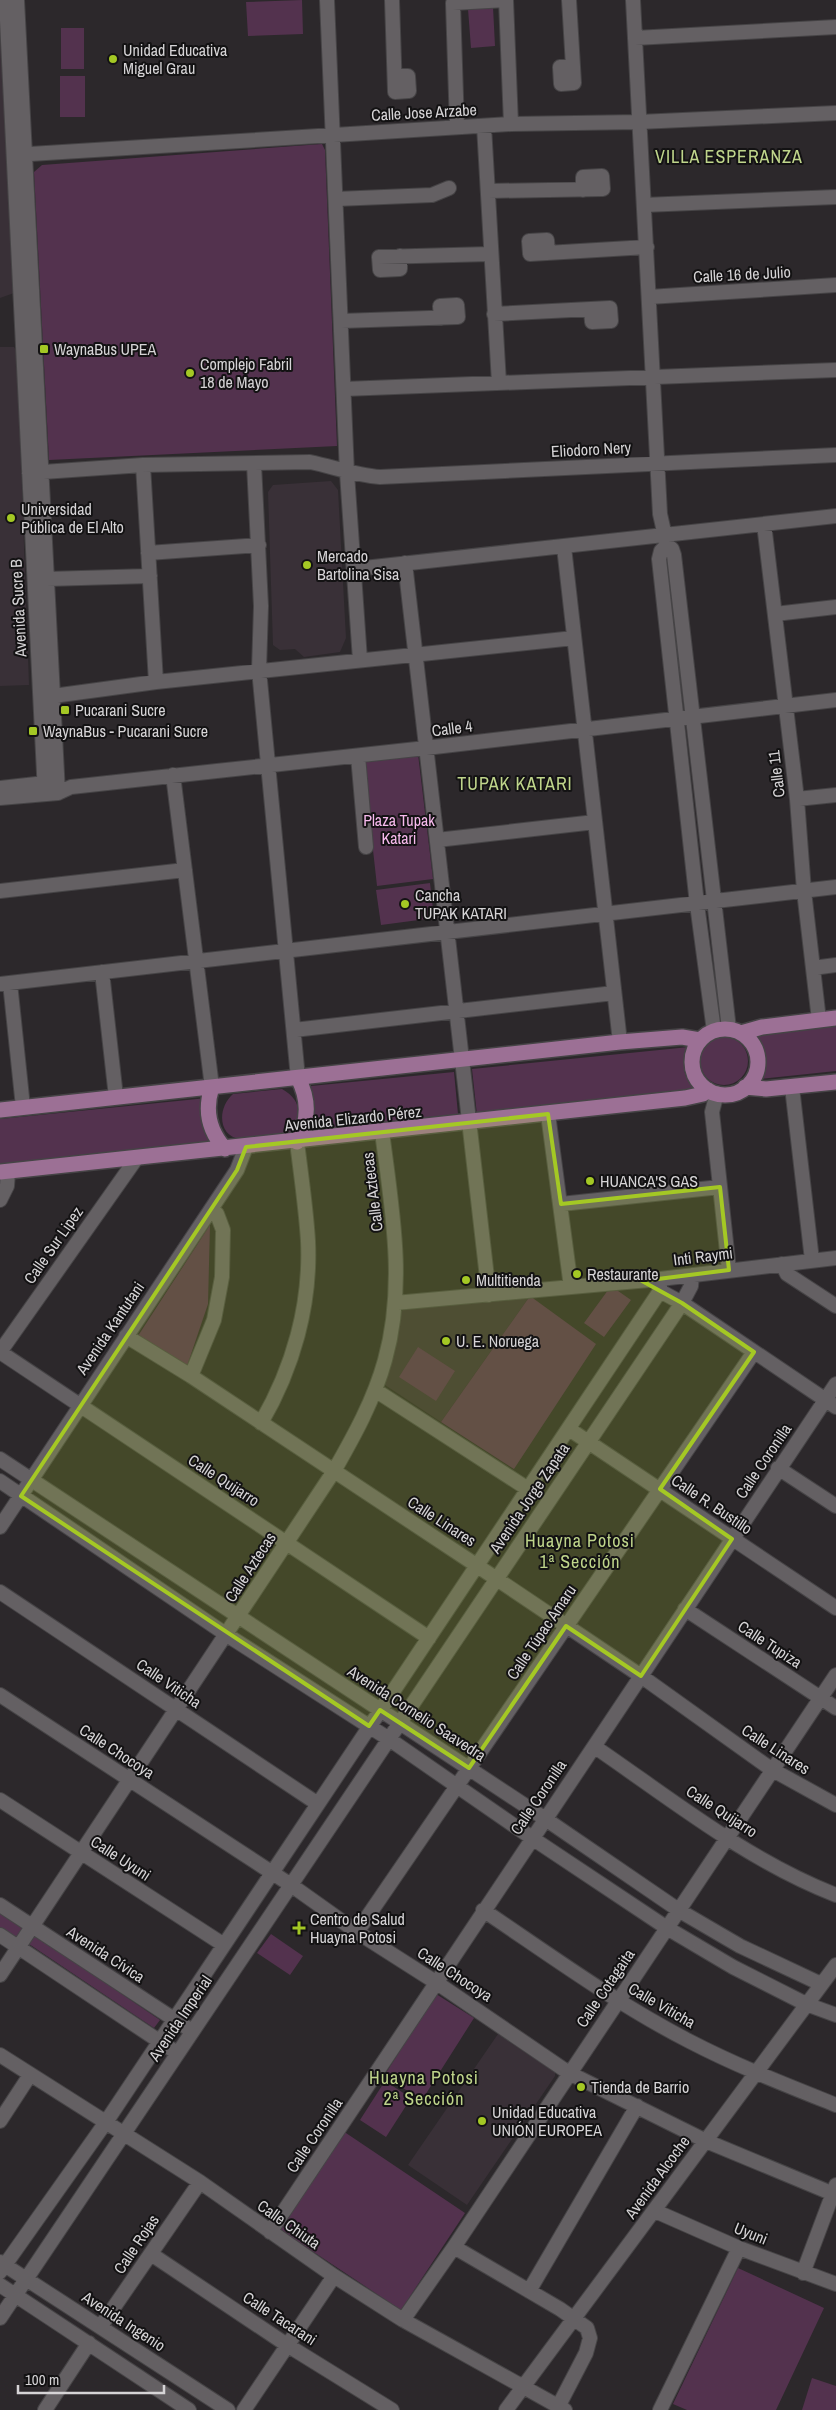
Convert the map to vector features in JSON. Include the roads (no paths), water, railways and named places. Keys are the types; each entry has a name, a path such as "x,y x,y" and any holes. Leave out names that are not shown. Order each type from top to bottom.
{"main road":[{"path":"0,1110 620,1042 682,1037 700,1040 728,1031 836,1018"},
{"path":"700,1040 694,1051 693,1070 698,1081 712,1091 734,1093 745,1087 756,1072 757,1059 754,1047 728,1031"},
{"path":"297,1142 305,1124 307,1110 306,1097 298,1078"},
{"path":"745,1087 766,1089 836,1082"},
{"path":"212,1087 208,1101 208,1116 215,1137 225,1149"},
{"name":"Avenida Elizardo Pérez","path":"4,1172 470,1123 685,1098 712,1091"}],"street":[{"name":"Avenida Sucre B","path":"6,0 19,155 51,788"},
{"name":"Avenida Sucre B","path":"17,0 19,155"},
{"path":"327,0 347,473 360,660"},
{"path":"392,0 395,76"},
{"path":"457,127 453,2 506,0 511,124"},
{"path":"569,0 573,66"},
{"path":"633,0 660,514 666,540 674,556 728,1031"},
{"path":"635,38 836,27"},
{"name":"Calle Jose Arzabe","path":"19,155 511,124 639,122 836,113"},
{"path":"484,126 499,383"},
{"path":"336,198 432,195 449,188"},
{"path":"488,191 583,190"},
{"path":"644,204 836,197"},
{"path":"548,253 647,246"},
{"path":"400,256 490,254"},
{"name":"Calle 16 de Julio","path":"649,297 836,286"},
{"path":"494,314 592,310"},
{"path":"341,321 441,318"},
{"path":"344,389 836,370"},
{"name":"Eliodoro Nery","path":"35,473 143,465 310,462 327,465 347,473 380,477 836,455"},
{"path":"254,464 261,606 259,670 298,1078"},
{"path":"143,465 156,682"},
{"name":"Avenida Sucre B","path":"35,473 47,579 53,696 51,788"},
{"path":"355,568 564,547 666,540 764,524 836,516"},
{"name":"Calle 11","path":"764,524 786,706 819,1020"},
{"path":"666,540 659,559 697,904 728,1031"},
{"path":"148,553 259,545"},
{"path":"564,547 620,1042"},
{"path":"405,563 489,1295"},
{"path":"47,579 150,576"},
{"path":"775,614 836,607"},
{"path":"53,696 259,670 574,638"},
{"name":"Calle 4","path":"51,788 358,756 836,700"},
{"path":"358,756 366,847"},
{"path":"173,775 212,1087"},
{"path":"0,788 51,788"},
{"path":"0,798 51,788"},
{"path":"796,799 836,795"},
{"path":"437,840 595,822"},
{"path":"0,891 185,870"},
{"path":"23,1107 5,983 836,887"},
{"path":"813,968 836,965"},
{"path":"102,972 116,1097"},
{"path":"294,1030 614,993"},
{"path":"792,1087 812,1260"},
{"path":"712,1091 712,1112 730,1270"},
{"path":"548,1114 571,1287"},
{"name":"Calle Aztecas","path":"0,1975 334,1472 375,1390 389,1343 397,1276 394,1223 382,1132"},
{"path":"261,1423 288,1366 297,1339 306,1288 308,1241 297,1142"},
{"name":"Avenida Kantutani","path":"0,1527 236,1170 246,1147"},
{"name":"Calle Sur Lipez","path":"0,1352 136,1158"},
{"path":"0,1200 7,1186 4,1172"},
{"path":"561,1204 720,1187"},
{"path":"191,1376 209,1336 220,1299 223,1230 217,1214 210,1209"},
{"name":"Inti Raymi","path":"395,1303 571,1287 660,1285 692,1275 836,1258"},
{"path":"782,1264 787,1274 836,1306"},
{"name":"Avenida Jorge Zapata","path":"389,1739 682,1303 691,1286 692,1275"},
{"path":"660,1285 682,1303 831,1403"},
{"name":"Avenida Jorge Zapata","path":"369,1726 569,1429 660,1285"},
{"name":"Calle Linares","path":"126,1336 191,1376 476,1565 641,1676 771,1769 836,1805"},
{"name":"Calle Quijarro","path":"0,1352 79,1406 288,1542 429,1638"},
{"name":"Calle Túpac Amaru","path":"357,1932 754,1352"},
{"name":"Calle Coronilla","path":"270,2232 437,1983 544,1818 595,1746 778,1468 831,1403 836,1384"},
{"path":"375,1390 528,1489"},
{"name":"Calle R. Bustillo","path":"569,1429 836,1608"},
{"name":"Avenida Cornelio Saavedra","path":"0,1459 469,1768 680,1911 740,1946 821,1984"},
{"path":"778,1468 836,1506"},
{"path":"0,1482 227,1635 389,1739 667,1928 733,1967 806,2004 836,2015"},
{"name":"Calle Viticha","path":"0,1592 318,1804"},
{"name":"Calle Tupiza","path":"685,1609 836,1708"},
{"name":"Calle Cotagaita","path":"403,2320 680,1911 771,1769 836,1675"},
{"name":"Calle Chocoya","path":"0,1695 272,1872 357,1932 437,1983 569,2073 706,2140 835,2191"},
{"name":"Avenida Imperial","path":"2,2266 106,2122 369,1726"},
{"name":"Avenida Imperial","path":"0,2318 25,2278 125,2134 177,2053 389,1739"},
{"name":"Calle Quijarro","path":"595,1746 727,1837 792,1874 836,1894"},
{"name":"Calle Uyuni","path":"0,1800 224,1945"},
{"name":"Avenida Cívica","path":"0,1905 192,2031"},
{"name":"Calle Viticha","path":"483,1910 618,2000 687,2040 755,2073 836,2104"},
{"path":"0,1934 177,2053"},
{"name":"Avenida Alcoche","path":"506,2410 836,1965"},
{"name":"Calle Chiuta","path":"0,2055 200,2182 334,2276 403,2320 562,2408"},
{"path":"0,2121 30,2075"},
{"path":"528,2291 637,2106"},
{"name":"Calle Rojas","path":"101,2326 200,2182"},
{"path":"803,2273 835,2191"},
{"name":"Uyuni","path":"655,2211 740,2248 836,2284"},
{"path":"454,2247 574,2318 587,2328 590,2338 589,2345 562,2408"},
{"path":"660,2410 740,2248"},
{"name":"Calle Tacarani","path":"151,2254 287,2345 392,2410"},
{"name":"Avenida Ingenio","path":"2,2266 25,2278 101,2326 228,2410"},
{"path":"244,2410 334,2276"},
{"path":"0,2285 189,2410"},
{"path":"46,2410 89,2344"}],"place":[{"name":"Unidad Educativa Miguel Grau","path":"113,59"},
{"name":"WaynaBus UPEA","path":"44,349"},
{"name":"Complejo Fabril 18 de Mayo","path":"190,373"},
{"name":"Universidad Pública de El Alto","path":"11,518"},
{"name":"Mercado Bartolina Sisa","path":"307,565"},
{"name":"Pucarani Sucre","path":"65,710"},
{"name":"WaynaBus - Pucarani Sucre","path":"33,731"},
{"name":"Cancha TUPAK KATARI","path":"405,904"},
{"name":"HUANCA'S GAS","path":"590,1181"},
{"name":"Restaurante","path":"577,1274"},
{"name":"Multitienda","path":"466,1280"},
{"name":"U. E. Noruega","path":"446,1341"},
{"name":"Centro de Salud Huayna Potosi","path":"299,1928"},
{"name":"Tienda de Barrio","path":"581,2087"},
{"name":"Unidad Educativa UNIÓN EUROPEA","path":"482,2121"}],"district":[{"name":"VILLA ESPERANZA","path":"729,157"},
{"name":"TUPAK KATARI","path":"515,784"},
{"name":"Huayna Potosi 1ª Sección","path":"580,1551"},
{"name":"Huayna Potosi 2ª Sección","path":"424,2088"}],"park label":[{"name":"Plaza Tupak Katari","path":"399,829"}]}
